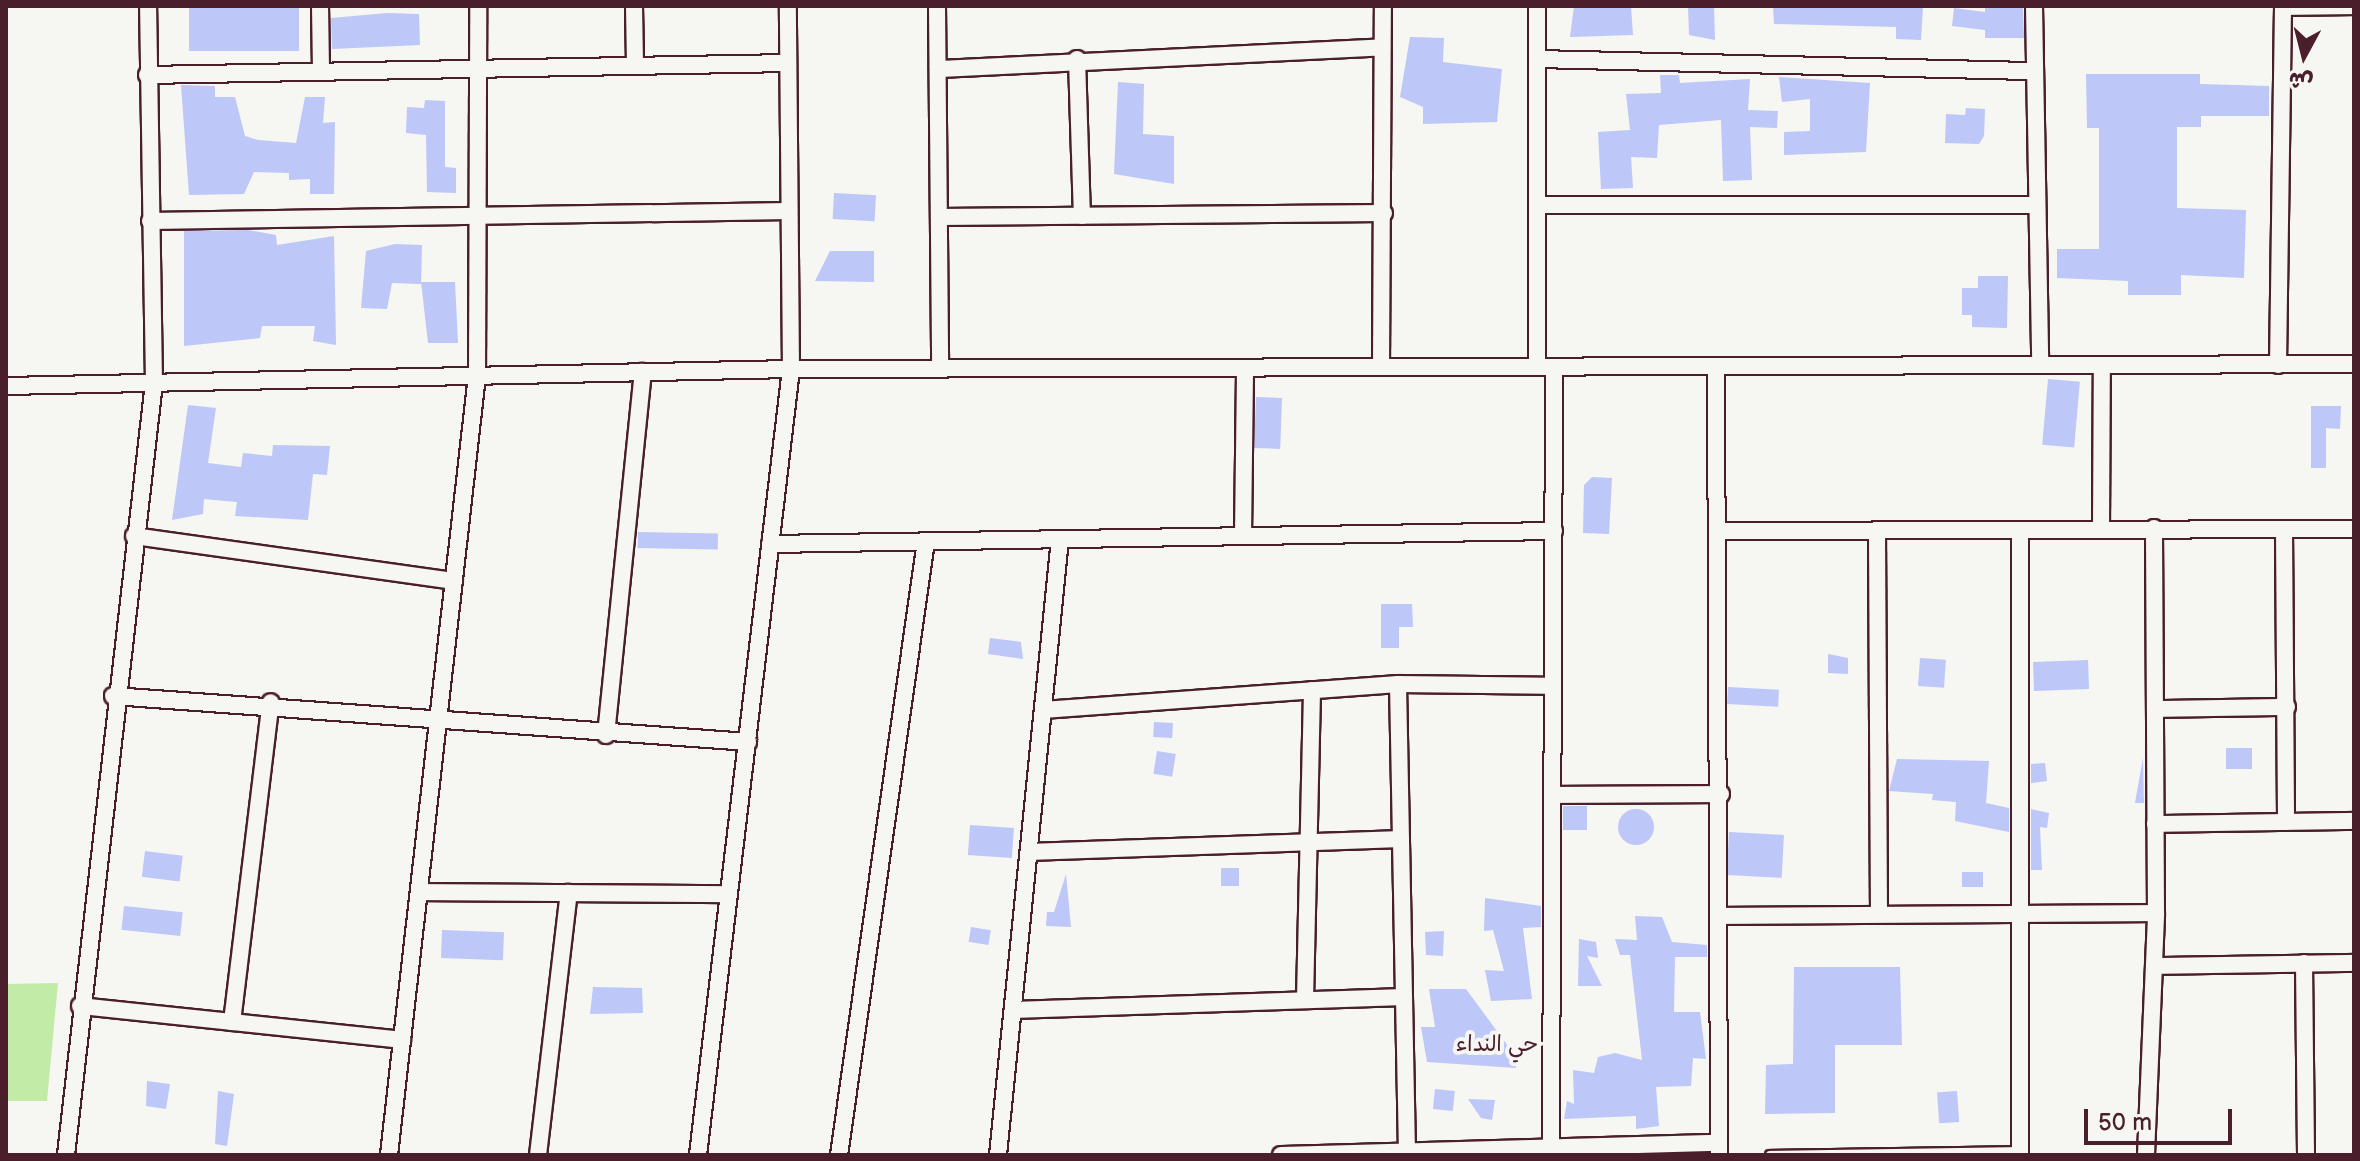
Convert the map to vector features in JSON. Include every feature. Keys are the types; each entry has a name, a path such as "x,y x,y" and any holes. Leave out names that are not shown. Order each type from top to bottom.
{"street":[{"path":"66,1155 113,696 154,383 148,6"},
{"path":"320,6 321,70"},
{"path":"389,1155 477,375 478,6"},
{"path":"634,6 635,65"},
{"path":"698,1155 791,369 788,6"},
{"path":"937,6 940,368"},
{"path":"1381,367 1383,6"},
{"path":"1537,6 1537,205 1554,531 1551,1149"},
{"path":"2034,6 2040,365"},
{"path":"2278,365 2283,8"},
{"path":"938,69 1077,59 1381,47"},
{"path":"1077,59 1082,216"},
{"path":"1537,59 2035,71"},
{"path":"147,75 479,66 788,63"},
{"path":"1537,205 2037,205"},
{"path":"150,221 789,211"},
{"path":"939,217 1384,213"},
{"path":"6,386 791,369 2354,364"},
{"path":"2101,529 2102,365"},
{"path":"1281,1155 1719,1149 1721,794 1716,366"},
{"path":"1243,536 1245,368"},
{"path":"606,735 643,372"},
{"path":"2146,1155 2156,913 2154,528"},
{"path":"1717,531 1877,533 2154,528 2354,529"},
{"path":"2284,529 2286,822"},
{"path":"2020,530 2020,1153"},
{"path":"770,544 1554,531"},
{"path":"1877,533 1879,913"},
{"path":"134,536 454,581"},
{"path":"998,1155 1060,539"},
{"path":"839,1155 926,541"},
{"path":"1043,710 1398,684 1553,686"},
{"path":"1398,684 1407,1152"},
{"path":"1305,1000 1312,690"},
{"path":"113,696 271,702 606,735 748,742"},
{"path":"232,1022 271,702"},
{"path":"2156,709 2287,707"},
{"path":"1553,795 1721,794"},
{"path":"2155,824 2354,821"},
{"path":"1029,852 1401,839"},
{"path":"419,892 729,894"},
{"path":"538,1155 569,893"},
{"path":"1720,916 2156,913"},
{"path":"2304,963 2306,1155"},
{"path":"2154,966 2354,963"},
{"path":"1013,1010 1404,997"},
{"path":"80,1006 402,1040"}],"lane":[{"path":"2283,8 2354,10"},
{"path":"1770,1155 2020,1153"}],"green space":[{"path":"58,983 47,1101 6,1101 6,984"}],"building":[{"path":"189,6 299,6 299,51 189,51"},
{"path":"1574,6 1631,6 1633,35 1570,37"},
{"path":"1688,6 1714,6 1715,40 1689,35"},
{"path":"1773,6 1923,7 1921,40 1896,39 1896,27 1774,24"},
{"path":"1985,6 2023,6 2024,38 1985,38 1985,30 1952,26 1954,8 1985,12"},
{"path":"387,13 419,14 420,45 332,49 331,18"},
{"path":"1410,37 1444,38 1443,62 1502,69 1497,122 1423,124 1423,107 1400,97"},
{"path":"2086,74 2200,74 2200,84 2269,86 2269,116 2201,116 2201,127 2177,127 2177,208 2246,210 2244,278 2181,275 2181,295 2128,295 2128,281 2057,278 2057,249 2099,249 2099,128 2087,128"},
{"path":"1660,75 1679,75 1680,83 1750,79 1748,110 1778,111 1777,128 1750,127 1752,180 1723,181 1721,120 1659,125 1657,158 1631,157 1633,188 1601,189 1598,132 1630,130 1626,94 1661,93"},
{"path":"1779,77 1870,83 1866,152 1784,155 1784,132 1810,131 1810,99 1782,102"},
{"path":"1118,82 1144,84 1143,134 1174,136 1174,184 1114,174"},
{"path":"181,85 215,86 215,97 235,97 245,136 258,140 296,143 305,97 325,97 323,123 335,122 334,194 310,194 310,179 289,180 289,173 254,172 244,194 189,195"},
{"path":"425,100 445,101 445,167 456,168 456,193 427,192 426,135 406,133 407,107 424,108"},
{"path":"1966,108 1985,109 1984,136 1979,144 1945,143 1946,114 1965,115"},
{"path":"834,193 876,195 875,221 833,219"},
{"path":"248,230 276,235 277,245 334,236 336,345 313,341 315,326 262,326 260,338 184,346 184,231"},
{"path":"395,244 422,245 421,284 392,283 387,309 361,308 366,251"},
{"path":"830,251 874,251 874,282 815,281"},
{"path":"1978,276 2008,276 2007,328 1972,327 1972,315 1962,315 1962,288 1978,288"},
{"path":"421,282 455,282 458,343 428,343"},
{"path":"2048,379 2080,382 2074,448 2042,445"},
{"path":"1256,397 1282,398 1280,449 1254,448"},
{"path":"188,405 216,408 208,463 241,467 243,453 272,456 273,445 330,446 327,475 313,474 308,520 235,516 237,502 204,499 203,514 172,520"},
{"path":"2311,406 2341,406 2340,429 2326,428 2326,468 2311,468"},
{"path":"1592,477 1612,478 1609,534 1583,533 1584,485"},
{"path":"638,532 718,533 718,549 638,548"},
{"path":"1381,604 1412,604 1413,627 1399,627 1399,648 1381,648"},
{"path":"990,638 1021,642 1023,659 988,654"},
{"path":"1828,654 1848,658 1848,674 1828,673"},
{"path":"1920,658 1946,660 1944,688 1918,686"},
{"path":"2088,660 2089,689 2034,691 2033,662"},
{"path":"1728,687 1779,690 1778,707 1727,704"},
{"path":"1154,722 1173,723 1172,738 1153,737"},
{"path":"2226,748 2252,748 2252,769 2226,769"},
{"path":"1157,751 1176,754 1172,777 1153,774"},
{"path":"2143,758 2144,803 2135,803"},
{"path":"1897,759 1989,761 1986,803 2009,808 2009,832 1955,821 1956,802 1932,800 1933,794 1889,791"},
{"path":"2045,763 2047,781 2031,783 2031,764"},
{"path":"1563,806 1587,806 1587,830 1563,830"},
{"path":"1636,809 1649,814 1654,827 1649,840 1636,845 1623,840 1618,827 1623,814"},
{"path":"2031,809 2049,813 2047,828 2040,827 2042,870 2031,870"},
{"path":"970,825 1014,828 1012,858 968,855"},
{"path":"1729,832 1784,835 1782,878 1727,875"},
{"path":"145,851 183,856 180,881 142,877"},
{"path":"1221,868 1239,868 1239,886 1221,886"},
{"path":"1962,872 1983,872 1983,887 1962,887"},
{"path":"1066,874 1071,927 1046,926 1047,912 1054,912"},
{"path":"1485,898 1541,906 1541,927 1523,928 1532,999 1491,1001 1485,970 1504,971 1493,930 1484,931"},
{"path":"124,906 183,912 180,936 121,930"},
{"path":"1635,916 1662,917 1672,942 1707,945 1707,957 1675,957 1674,1012 1700,1012 1706,1059 1693,1058 1691,1086 1656,1087 1659,1126 1636,1129 1636,1116 1564,1119 1567,1101 1574,1104 1573,1070 1594,1073 1598,1057 1615,1053 1642,1060 1630,955 1620,955 1615,939 1637,940"},
{"path":"971,927 991,930 988,945 969,942"},
{"path":"442,930 504,932 503,960 441,958"},
{"path":"1444,931 1443,956 1426,955 1425,932"},
{"path":"1579,939 1596,942 1598,958 1587,956 1602,986 1578,986"},
{"path":"1794,967 1900,967 1902,1045 1835,1045 1835,1113 1765,1114 1766,1065 1793,1064"},
{"path":"593,987 642,988 643,1013 590,1014"},
{"path":"1429,989 1466,989 1508,1046 1517,1046 1516,1068 1427,1062 1421,1027 1435,1027"},
{"path":"147,1081 170,1084 166,1109 146,1106"},
{"path":"1435,1089 1455,1091 1453,1111 1433,1109"},
{"path":"218,1091 234,1094 227,1146 215,1144"},
{"path":"1957,1091 1959,1122 1939,1123 1937,1092"},
{"path":"1468,1099 1495,1100 1492,1120 1481,1118"}],"district":[{"name":"حي النداء","path":"1497,1045"}]}
